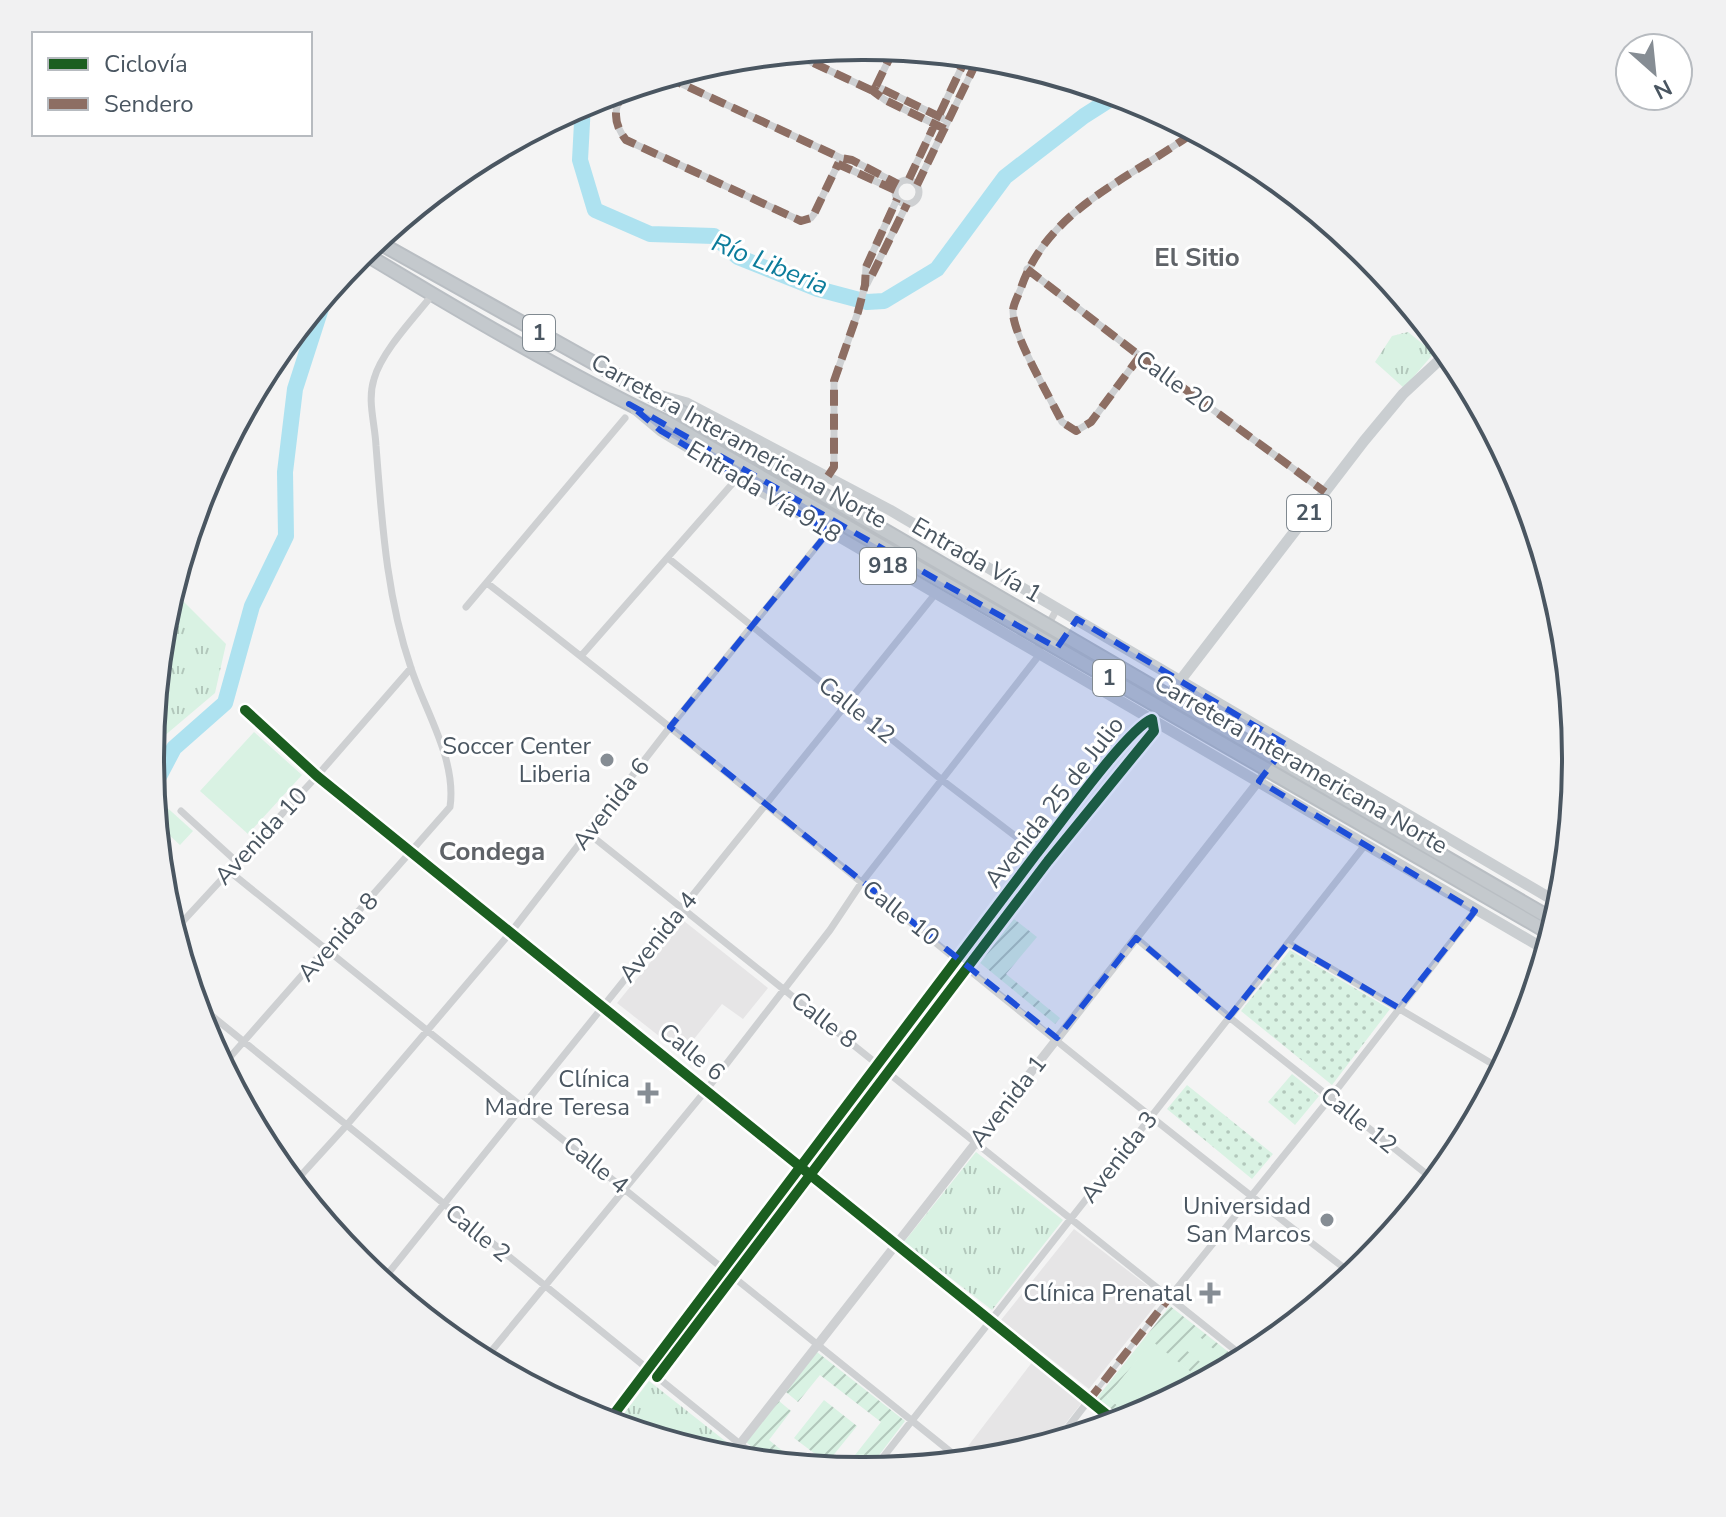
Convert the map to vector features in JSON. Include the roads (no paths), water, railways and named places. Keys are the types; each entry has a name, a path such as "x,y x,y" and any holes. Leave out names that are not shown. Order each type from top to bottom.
{"highway":[{"name":"1","path":"387,248 676,409 1544,914"},
{"name":"Carretera Interamericana Norte","path":"374,260 668,423 1541,928"}],"main road":[{"name":"21","path":"1179,680 1403,394 1438,362"},
{"name":"Entrada Vía 1","path":"641,389 687,403 828,476 1058,607 1548,897"},
{"name":"Entrada Vía 918","path":"629,404 661,431 1152,719"},
{"name":"Avenida 25 de Julio","path":"1152,719 1179,680"},
{"path":"1152,719 1536,945"}],"street":[{"path":"875,89 889,61"},
{"path":"812,62 946,125"},
{"path":"896,187 909,179 962,67"},
{"path":"917,185 973,69"},
{"path":"682,84 840,161 852,160 896,187"},
{"path":"618,105 614,115 618,129 626,140 801,221 814,214 840,161"},
{"path":"1140,356 1091,422 1076,431 1062,422 1018,331 1013,310 1027,269 1064,220 1129,172 1184,138"},
{"path":"865,288 907,204 918,198 917,185 909,179"},
{"path":"828,476 834,467 834,381 865,288 866,267 897,199 896,187"},
{"path":"897,199 907,204"},
{"name":"Calle 20","path":"1027,269 1325,492"},
{"path":"411,668 394,607 384,552 371,406 373,381 380,363 433,294"},
{"path":"466,607 625,418"},
{"path":"581,656 733,483"},
{"name":"Avenida 6","path":"302,1174 511,932 670,727 829,531"},
{"name":"Calle 12","path":"668,558 942,780 1048,861"},
{"name":"Calle 10","path":"487,583 1342,1266"},
{"name":"Avenida 4","path":"389,1272 936,593"},
{"path":"1040,654 1038,643 1058,607"},
{"path":"492,1350 707,1089 830,930 862,882 1040,654 1055,652 1077,619"},
{"name":"Avenida 10","path":"184,920 317,776 411,668"},
{"name":"Avenida 8","path":"232,1056 450,807 452,794 442,747 411,668"},
{"name":"Calle 6","path":"245,710 317,776 1105,1413"},
{"name":"Avenida 25 de Julio","path":"616,1412 1037,853 1115,754 1143,722 1152,719 1154,731 1048,861 657,1377"},
{"name":"Avenida 1","path":"738,1446 1287,745"},
{"path":"181,811 237,862"},
{"name":"Calle 8","path":"588,833 1234,1349"},
{"name":"Avenida 3","path":"883,1457 1365,845"},
{"name":"Calle 4","path":"229,871 950,1451"},
{"path":"1069,1426 1475,911"},
{"name":"Calle 12","path":"1136,938 1229,1017 1425,1173"},
{"path":"1288,943 1491,1063"},
{"name":"Calle 2","path":"215,1019 744,1447"}],"waterway":[{"name":"Río Liberia","path":"582,119 580,160 595,210 650,234 714,236 738,257 818,289 867,302 884,301 937,269 1005,177 1104,103"},
{"name":"Río Liberia","path":"164,766 174,748 225,703 252,606 286,536 285,472 295,389 316,325"}],"place":[{"name":"Soccer Center Liberia","path":"607,760"},
{"name":"Clínica Madre Teresa","path":"648,1093"},
{"name":"Universidad San Marcos","path":"1327,1220"},
{"name":"Clínica Prenatal","path":"1210,1293"}],"district":[{"name":"El Sitio","path":"1197,257"},
{"name":"Condega","path":"492,851"}]}
